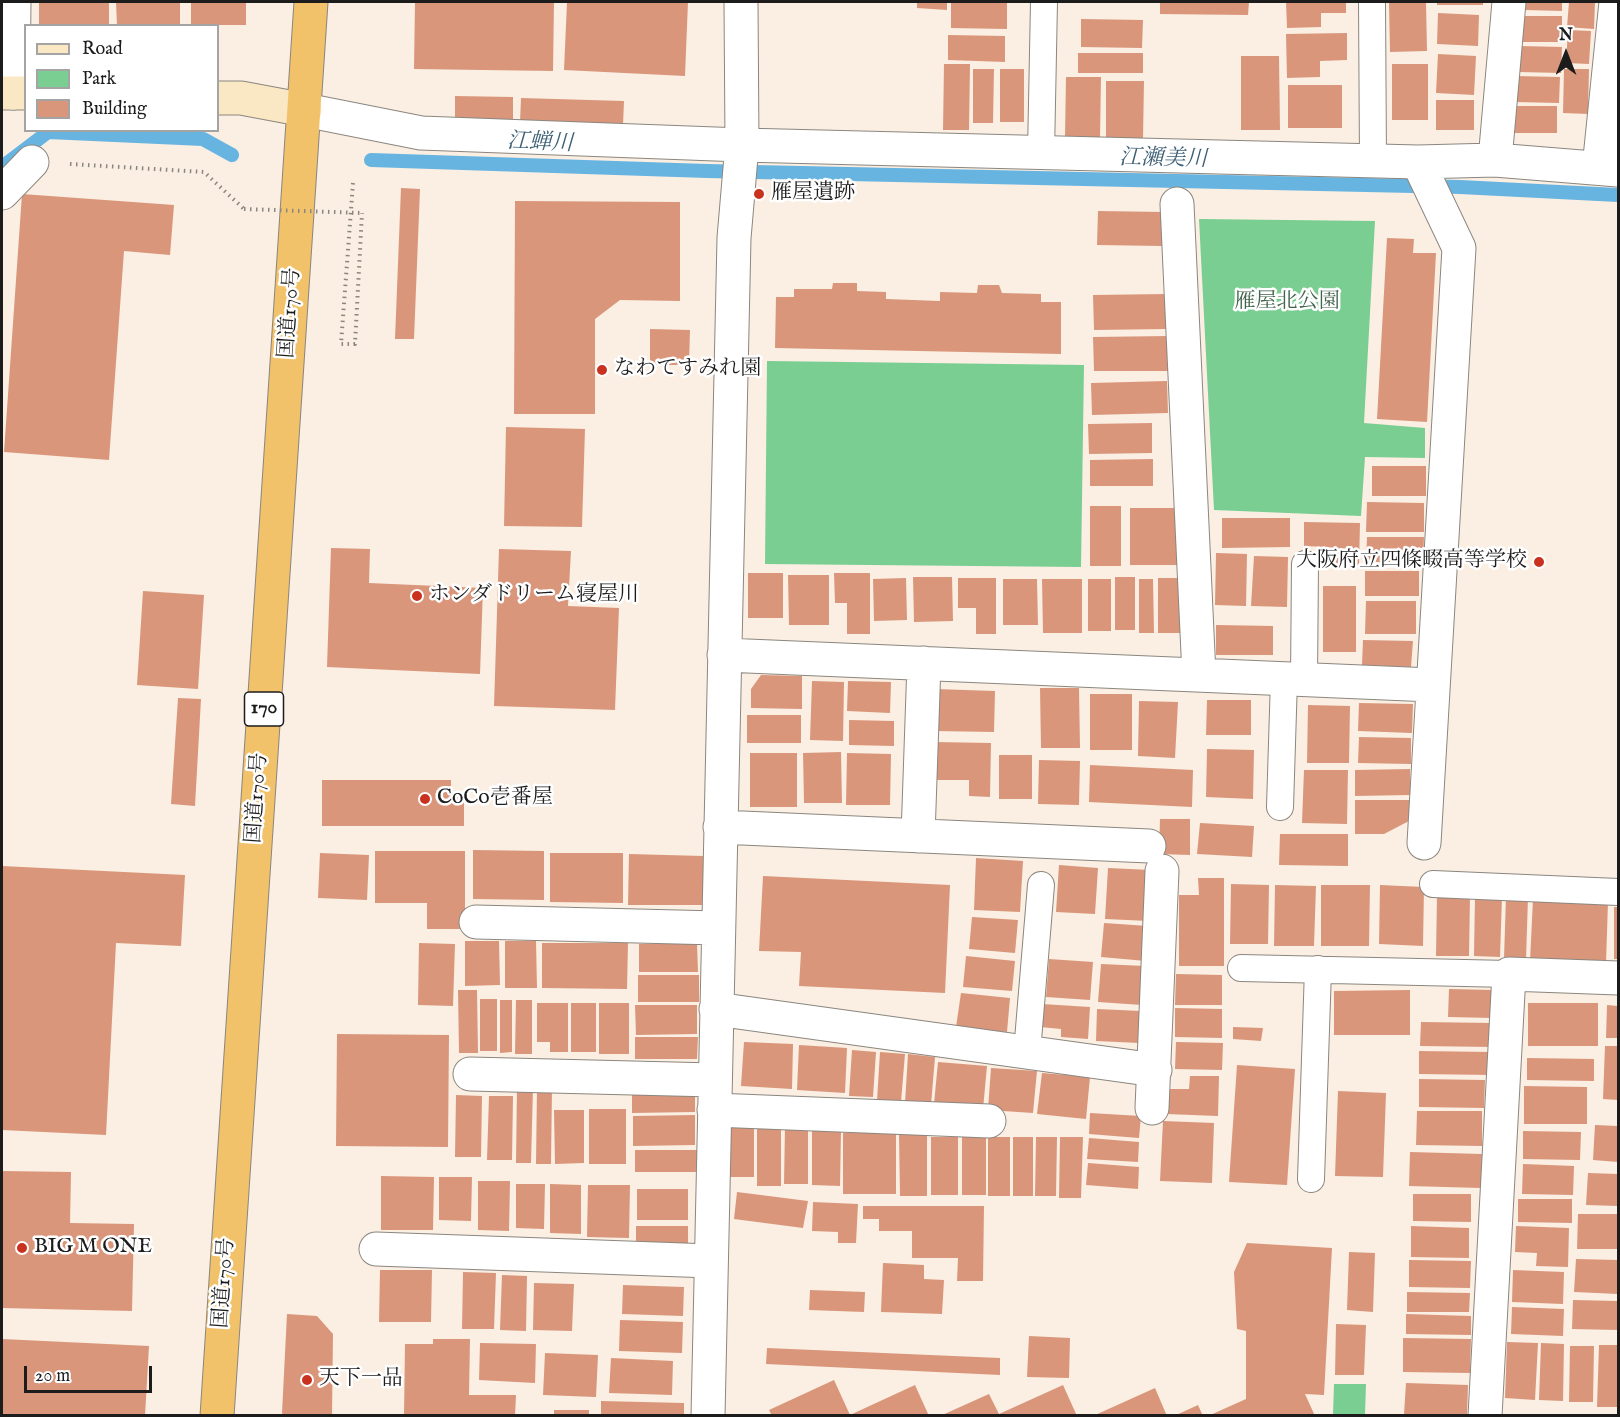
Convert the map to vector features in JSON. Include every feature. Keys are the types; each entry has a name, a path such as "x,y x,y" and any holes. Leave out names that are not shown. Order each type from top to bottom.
{"highway":[{"name":"国道170号","path":"217,1416 311,2"}],"street":[{"path":"13,93 14,2"},
{"path":"708,1416 734,238 742,145 741,2"},
{"path":"1495,160 1509,2"},
{"path":"219,98 241,98 421,133 1041,153 1418,162 1495,160 1609,169 1616,2"},
{"path":"2,193 32,162"},
{"path":"1418,162 1459,248 1424,843"},
{"path":"1177,204 1199,675"},
{"path":"724,655 1432,685"},
{"path":"918,836 924,663"},
{"path":"720,827 918,836 1156,858 1155,1070 1152,1108"},
{"path":"476,922 718,928"},
{"path":"1485,1416 1509,974 1618,978"},
{"path":"716,1009 1155,1070"},
{"path":"470,1074 989,1121"},
{"path":"376,1249 711,1261"}],"lane":[{"path":"1041,153 1044,2"},
{"path":"1372,2 1373,161"},
{"path":"1280,807 1305,564"},
{"path":"1433,884 1618,892"},
{"path":"1027,1052 1041,885"},
{"path":"1241,968 1509,974"},
{"path":"1311,1179 1318,969"}],"path":[{"path":"69,164 204,172 244,208 303,211 350,212 362,213 355,344 341,344 345,298 345,287 350,218 351,206 353,183"}],"green space":[{"name":"雁屋北公園","path":"1199,219 1375,221 1364,423 1425,428 1425,458 1365,457 1361,516 1214,510"},
{"path":"767,361 1084,365 1081,567 765,564"},
{"path":"1334,1384 1366,1384 1365,1415 1333,1415"}],"building":[{"path":"39,2 109,2 109,24 39,24"},
{"path":"116,2 180,2 180,24 117,24"},
{"path":"191,2 246,2 246,25 191,24"},
{"path":"415,2 554,2 553,71 414,69"},
{"path":"567,2 688,2 685,76 564,70"},
{"path":"917,2 947,2 947,10 917,8"},
{"path":"951,2 1007,2 1007,29 951,28"},
{"path":"1160,2 1249,2 1248,15 1160,14"},
{"path":"1286,2 1346,2 1346,13 1321,13 1321,27 1287,28"},
{"path":"1389,2 1426,2 1427,51 1390,52"},
{"path":"1437,2 1483,2 1483,5 1437,5"},
{"path":"1525,2 1562,2 1562,11 1525,10"},
{"path":"1569,2 1595,2 1594,29 1567,27"},
{"path":"1438,13 1479,15 1478,46 1437,44"},
{"path":"1523,16 1562,16 1562,42 1523,42"},
{"path":"1081,19 1143,20 1142,48 1081,47"},
{"path":"1568,30 1591,31 1589,64 1566,63"},
{"path":"1347,33 1347,60 1320,61 1320,77 1287,78 1286,34"},
{"path":"948,35 1005,36 1005,62 948,60"},
{"path":"1520,46 1562,47 1561,73 1519,72"},
{"path":"1078,53 1143,53 1143,73 1078,73"},
{"path":"1438,54 1476,56 1474,95 1436,93"},
{"path":"1241,56 1279,56 1280,130 1241,130"},
{"path":"944,64 970,64 969,130 943,130"},
{"path":"1392,64 1428,64 1428,120 1392,120"},
{"path":"973,69 994,69 993,123 973,123"},
{"path":"1000,69 1024,69 1024,122 1000,122"},
{"path":"1564,69 1589,69 1588,114 1563,113"},
{"path":"1516,76 1560,77 1559,103 1515,102"},
{"path":"1066,77 1101,77 1100,138 1065,137"},
{"path":"1106,81 1144,81 1143,139 1106,139"},
{"path":"1288,85 1342,85 1342,128 1288,128"},
{"path":"455,96 513,97 513,120 455,118"},
{"path":"521,98 624,101 623,125 520,123"},
{"path":"1436,100 1474,100 1474,130 1436,130"},
{"path":"1515,106 1557,106 1557,133 1515,133"},
{"path":"401,188 420,189 414,339 395,339"},
{"path":"22,194 174,205 170,255 124,251 109,460 4,452"},
{"path":"515,201 680,202 680,301 620,300 595,319 595,414 514,414"},
{"path":"1098,211 1164,212 1163,246 1097,245"},
{"path":"1387,238 1414,239 1413,253 1436,253 1427,422 1377,419"},
{"path":"833,283 857,283 857,291 886,292 886,299 940,301 940,292 977,293 978,285 999,285 1002,293 1041,294 1041,302 1061,302 1061,354 775,348 776,297 794,297 794,289 832,289"},
{"path":"1166,294 1167,329 1094,330 1093,295"},
{"path":"650,329 690,330 689,365 650,365"},
{"path":"1168,336 1168,371 1094,371 1093,337"},
{"path":"1167,381 1168,413 1092,415 1091,383"},
{"path":"1152,423 1152,453 1089,454 1088,424"},
{"path":"506,427 585,429 582,527 504,526"},
{"path":"1153,459 1153,486 1090,486 1090,460"},
{"path":"1372,466 1426,466 1426,496 1372,496"},
{"path":"1367,502 1424,503 1424,532 1366,532"},
{"path":"1090,506 1121,506 1121,566 1090,566"},
{"path":"1130,508 1177,508 1177,565 1130,565"},
{"path":"1222,518 1290,518 1290,547 1222,548"},
{"path":"1304,522 1360,523 1359,566 1329,566 1329,547 1304,546"},
{"path":"1367,537 1424,537 1423,563 1366,562"},
{"path":"331,548 370,549 369,583 483,588 480,674 327,667"},
{"path":"499,549 571,551 568,606 619,608 615,710 494,706"},
{"path":"1216,553 1247,554 1246,606 1215,605"},
{"path":"1254,556 1288,557 1287,607 1251,606"},
{"path":"1365,571 1419,571 1419,596 1365,596"},
{"path":"748,573 783,573 783,618 748,618"},
{"path":"834,573 870,573 870,634 847,634 847,603 835,603"},
{"path":"788,575 829,575 829,625 789,625"},
{"path":"913,577 952,577 953,621 914,622"},
{"path":"1115,577 1135,577 1135,630 1115,630"},
{"path":"906,578 907,620 874,621 873,579"},
{"path":"958,578 996,578 996,634 976,634 976,608 958,608"},
{"path":"1158,578 1180,578 1180,633 1158,633"},
{"path":"1003,579 1037,579 1038,625 1003,625"},
{"path":"1042,579 1082,579 1082,633 1043,633"},
{"path":"1088,579 1111,579 1111,631 1088,631"},
{"path":"1139,579 1153,579 1154,633 1139,633"},
{"path":"1323,586 1356,586 1356,652 1323,652"},
{"path":"143,591 204,595 198,689 137,685"},
{"path":"1366,601 1416,601 1416,634 1365,634"},
{"path":"1216,625 1273,626 1273,655 1216,655"},
{"path":"1363,640 1413,641 1411,667 1362,665"},
{"path":"761,675 802,676 802,709 751,708 751,689"},
{"path":"812,681 844,682 843,741 810,740"},
{"path":"848,681 891,682 890,713 847,711"},
{"path":"1040,688 1079,688 1080,748 1041,748"},
{"path":"935,689 995,691 994,732 934,731"},
{"path":"1090,694 1132,694 1132,750 1090,750"},
{"path":"178,698 201,699 195,806 171,804"},
{"path":"1207,700 1251,700 1251,735 1206,735"},
{"path":"1139,701 1178,702 1175,758 1138,756"},
{"path":"1359,703 1413,704 1412,733 1358,731"},
{"path":"1308,705 1350,706 1349,763 1307,763"},
{"path":"747,715 801,715 801,743 747,743"},
{"path":"849,720 894,721 894,746 849,745"},
{"path":"1359,737 1411,738 1411,764 1358,763"},
{"path":"935,742 991,743 990,797 969,796 969,780 934,780"},
{"path":"1207,749 1254,750 1253,799 1206,797"},
{"path":"841,752 842,803 804,803 803,753"},
{"path":"750,753 797,753 797,807 750,807"},
{"path":"847,753 891,754 890,805 846,805"},
{"path":"999,755 1032,755 1032,799 999,799"},
{"path":"1039,760 1080,761 1079,805 1038,804"},
{"path":"1090,765 1193,770 1192,807 1089,802"},
{"path":"1410,769 1410,795 1355,796 1355,770"},
{"path":"1304,770 1348,770 1347,824 1302,823"},
{"path":"322,780 451,780 451,797 464,797 464,826 322,826"},
{"path":"1355,800 1409,800 1409,821 1384,834 1355,834"},
{"path":"1160,819 1190,819 1190,855 1159,854"},
{"path":"1200,823 1254,826 1252,857 1197,854"},
{"path":"1280,834 1348,834 1348,866 1279,865"},
{"path":"473,850 544,851 544,900 473,899"},
{"path":"375,851 465,851 465,929 427,929 427,903 375,903"},
{"path":"320,853 369,855 367,900 318,898"},
{"path":"550,853 623,853 623,903 550,902"},
{"path":"629,854 703,856 703,905 628,905"},
{"path":"976,858 1023,861 1020,912 974,910"},
{"path":"1059,865 1098,868 1095,914 1056,912"},
{"path":"2,866 185,875 181,946 116,943 106,1135 2,1130"},
{"path":"1108,868 1151,870 1149,921 1105,919"},
{"path":"763,876 950,885 945,993 799,986 801,952 759,951"},
{"path":"1198,878 1224,878 1224,966 1179,966 1179,895 1199,895"},
{"path":"1231,884 1269,885 1268,944 1230,944"},
{"path":"1275,885 1316,886 1314,946 1274,946"},
{"path":"1321,885 1370,885 1369,946 1321,946"},
{"path":"1380,885 1424,887 1423,946 1379,944"},
{"path":"1437,895 1470,896 1469,956 1436,956"},
{"path":"1475,896 1502,897 1500,957 1474,956"},
{"path":"1506,896 1528,897 1526,960 1504,959"},
{"path":"1533,899 1608,902 1606,963 1530,961"},
{"path":"1614,907 1618,907 1618,959 1614,959"},
{"path":"972,917 1018,920 1015,953 969,949"},
{"path":"1104,923 1148,926 1146,961 1101,957"},
{"path":"465,941 499,941 500,985 465,986"},
{"path":"505,941 536,941 537,988 505,988"},
{"path":"419,943 455,944 453,1006 418,1005"},
{"path":"542,943 628,943 627,989 542,988"},
{"path":"697,943 698,972 639,972 639,944"},
{"path":"966,956 1015,961 1012,991 963,987"},
{"path":"1049,959 1093,962 1090,1000 1046,997"},
{"path":"1101,964 1145,966 1142,1005 1098,1002"},
{"path":"1176,974 1222,975 1222,1005 1175,1005"},
{"path":"638,975 699,975 699,1002 638,1002"},
{"path":"1449,989 1493,990 1493,1018 1448,1017"},
{"path":"458,990 477,990 478,1053 459,1053"},
{"path":"1410,990 1410,1035 1334,1035 1334,991"},
{"path":"961,993 1010,998 1007,1032 956,1027"},
{"path":"480,999 497,999 497,1051 480,1051"},
{"path":"500,1000 512,1000 512,1052 500,1053"},
{"path":"516,1000 532,1000 532,1054 515,1054"},
{"path":"537,1003 568,1003 568,1052 550,1052 550,1042 537,1042"},
{"path":"571,1003 596,1003 596,1052 571,1052"},
{"path":"599,1003 629,1003 629,1054 599,1054"},
{"path":"1528,1003 1598,1003 1598,1046 1528,1046"},
{"path":"1042,1004 1090,1007 1088,1039 1061,1037 1061,1029 1040,1027"},
{"path":"635,1005 697,1005 697,1034 636,1035"},
{"path":"1607,1005 1618,1006 1618,1038 1606,1038"},
{"path":"1175,1008 1222,1009 1222,1038 1175,1037"},
{"path":"1097,1009 1141,1011 1140,1043 1096,1041"},
{"path":"1421,1022 1494,1023 1493,1047 1420,1046"},
{"path":"1233,1027 1263,1028 1261,1041 1233,1039"},
{"path":"337,1034 449,1035 448,1147 336,1146"},
{"path":"635,1037 698,1037 697,1059 635,1059"},
{"path":"744,1042 793,1044 792,1089 741,1086"},
{"path":"1176,1042 1223,1043 1222,1070 1175,1069"},
{"path":"799,1045 847,1048 845,1093 797,1090"},
{"path":"1605,1046 1618,1046 1618,1100 1603,1099"},
{"path":"852,1050 876,1052 873,1097 849,1096"},
{"path":"1419,1051 1492,1052 1491,1075 1419,1074"},
{"path":"880,1052 905,1054 901,1102 877,1101"},
{"path":"908,1054 935,1057 931,1105 905,1103"},
{"path":"1527,1058 1594,1059 1594,1081 1527,1080"},
{"path":"938,1062 987,1066 983,1109 934,1104"},
{"path":"1237,1065 1295,1069 1287,1185 1229,1182"},
{"path":"991,1068 1037,1071 1033,1113 988,1110"},
{"path":"1042,1073 1090,1077 1086,1119 1037,1114"},
{"path":"1190,1076 1219,1076 1218,1116 1166,1114 1168,1089 1189,1089"},
{"path":"1419,1079 1485,1080 1484,1108 1419,1107"},
{"path":"1524,1086 1587,1087 1587,1124 1524,1124"},
{"path":"517,1087 533,1087 531,1163 516,1163"},
{"path":"537,1087 552,1087 551,1164 536,1164"},
{"path":"695,1091 695,1112 632,1113 632,1092"},
{"path":"1338,1091 1386,1093 1383,1177 1335,1176"},
{"path":"456,1095 482,1096 481,1157 455,1157"},
{"path":"489,1096 513,1096 512,1160 487,1160"},
{"path":"589,1109 626,1109 626,1164 589,1164"},
{"path":"554,1110 584,1110 584,1163 555,1164"},
{"path":"1417,1111 1482,1111 1482,1146 1416,1145"},
{"path":"1090,1113 1141,1116 1139,1138 1089,1134"},
{"path":"695,1115 695,1145 633,1146 633,1116"},
{"path":"1163,1121 1214,1123 1212,1183 1160,1181"},
{"path":"729,1125 754,1125 754,1177 729,1177"},
{"path":"1595,1125 1618,1126 1618,1162 1593,1160"},
{"path":"757,1126 781,1126 781,1186 757,1186"},
{"path":"785,1127 808,1127 808,1184 784,1184"},
{"path":"812,1130 841,1130 840,1186 812,1185"},
{"path":"1523,1131 1581,1132 1580,1160 1523,1159"},
{"path":"843,1133 896,1133 896,1194 843,1194"},
{"path":"899,1135 927,1135 927,1196 900,1196"},
{"path":"962,1136 986,1136 986,1195 962,1195"},
{"path":"931,1137 958,1137 958,1195 931,1195"},
{"path":"988,1137 1010,1137 1010,1196 988,1196"},
{"path":"1013,1137 1033,1137 1033,1196 1013,1196"},
{"path":"1036,1137 1057,1137 1056,1196 1035,1196"},
{"path":"1060,1137 1083,1137 1081,1198 1059,1198"},
{"path":"1089,1138 1139,1142 1138,1162 1087,1159"},
{"path":"635,1150 697,1150 697,1172 635,1172"},
{"path":"1410,1152 1482,1154 1481,1188 1409,1186"},
{"path":"1088,1163 1139,1167 1138,1189 1086,1185"},
{"path":"1523,1164 1574,1166 1573,1195 1522,1194"},
{"path":"2,1171 71,1172 70,1223 134,1224 132,1311 2,1308"},
{"path":"1588,1173 1618,1174 1618,1206 1586,1205"},
{"path":"381,1176 434,1177 433,1230 381,1230"},
{"path":"439,1177 472,1177 471,1221 439,1220"},
{"path":"478,1181 510,1181 509,1231 478,1230"},
{"path":"516,1184 545,1184 544,1229 516,1228"},
{"path":"550,1184 581,1185 581,1234 550,1233"},
{"path":"588,1185 630,1185 629,1238 587,1237"},
{"path":"637,1189 688,1189 688,1220 637,1220"},
{"path":"737,1192 808,1201 803,1228 734,1219"},
{"path":"1413,1194 1471,1194 1471,1222 1413,1221"},
{"path":"1518,1199 1572,1199 1572,1223 1518,1222"},
{"path":"813,1202 858,1204 856,1243 838,1243 838,1232 812,1231"},
{"path":"863,1206 984,1206 983,1281 957,1281 958,1258 912,1258 912,1231 879,1231 879,1219 863,1219"},
{"path":"1578,1214 1618,1214 1618,1249 1577,1249"},
{"path":"636,1226 688,1226 688,1248 636,1248"},
{"path":"1411,1226 1469,1228 1469,1258 1411,1257"},
{"path":"1516,1226 1569,1228 1568,1267 1536,1266 1537,1253 1515,1252"},
{"path":"1247,1243 1332,1248 1324,1395 1305,1394 1315,1416 1208,1416 1246,1399 1246,1331 1237,1329 1234,1272"},
{"path":"1349,1252 1375,1253 1373,1312 1347,1310"},
{"path":"1576,1259 1618,1260 1618,1294 1574,1292"},
{"path":"1409,1260 1471,1261 1470,1288 1409,1287"},
{"path":"883,1263 924,1265 924,1279 944,1280 942,1314 881,1312"},
{"path":"380,1270 432,1270 431,1322 379,1322"},
{"path":"1513,1270 1564,1272 1563,1304 1512,1302"},
{"path":"463,1272 496,1273 494,1329 462,1329"},
{"path":"502,1275 527,1276 526,1331 500,1330"},
{"path":"534,1283 574,1284 572,1331 533,1330"},
{"path":"623,1285 684,1287 683,1316 622,1314"},
{"path":"810,1290 865,1292 864,1312 809,1310"},
{"path":"1407,1292 1470,1293 1469,1312 1407,1312"},
{"path":"1573,1300 1618,1301 1618,1330 1572,1329"},
{"path":"1512,1307 1564,1309 1563,1336 1511,1334"},
{"path":"287,1314 317,1316 333,1334 332,1416 284,1416 282,1413"},
{"path":"1406,1314 1471,1316 1471,1335 1406,1334"},
{"path":"620,1320 683,1322 682,1353 619,1351"},
{"path":"1336,1324 1366,1325 1364,1375 1335,1375"},
{"path":"1029,1336 1070,1338 1069,1378 1027,1377"},
{"path":"1403,1338 1471,1339 1470,1373 1403,1372"},
{"path":"2,1339 149,1346 145,1416 2,1416"},
{"path":"433,1339 470,1339 469,1395 516,1395 515,1416 404,1416 405,1344 433,1344"},
{"path":"1507,1342 1538,1343 1535,1400 1505,1398"},
{"path":"480,1343 536,1344 535,1383 479,1380"},
{"path":"1541,1343 1564,1344 1563,1401 1539,1400"},
{"path":"1599,1345 1618,1345 1618,1407 1597,1407"},
{"path":"1570,1346 1594,1346 1593,1402 1569,1402"},
{"path":"767,1348 1000,1358 1000,1375 766,1364"},
{"path":"545,1353 598,1355 596,1397 543,1395"},
{"path":"611,1358 673,1361 672,1395 609,1393"},
{"path":"834,1380 850,1415 915,1385 929,1416 772,1416 769,1410"},
{"path":"1406,1383 1468,1385 1467,1416 1404,1414"},
{"path":"1063,1385 1077,1416 940,1416 989,1394 999,1414"},
{"path":"1155,1388 1167,1416 1093,1416"},
{"path":"601,1401 684,1403 684,1416 601,1416"},
{"path":"1198,1405 1203,1416 1174,1416"},
{"path":"554,1410 589,1410 589,1416 554,1416"}],"waterway":[{"name":"江蝉川","path":"2,167 48,132 203,139 232,155"},
{"name":"江瀬美川","path":"371,160 707,171 1460,187 1618,195"}],"place":[{"name":"雁屋遺跡","path":"759,194"},
{"name":"なわてすみれ園","path":"602,370"},
{"name":"大阪府立四條畷高等学校","path":"1539,562"},
{"name":"ホンダドリーム寝屋川","path":"417,596"},
{"name":"CoCo壱番屋","path":"425,799"},
{"name":"BIG M ONE","path":"22,1248"},
{"name":"天下一品","path":"307,1380"}]}
